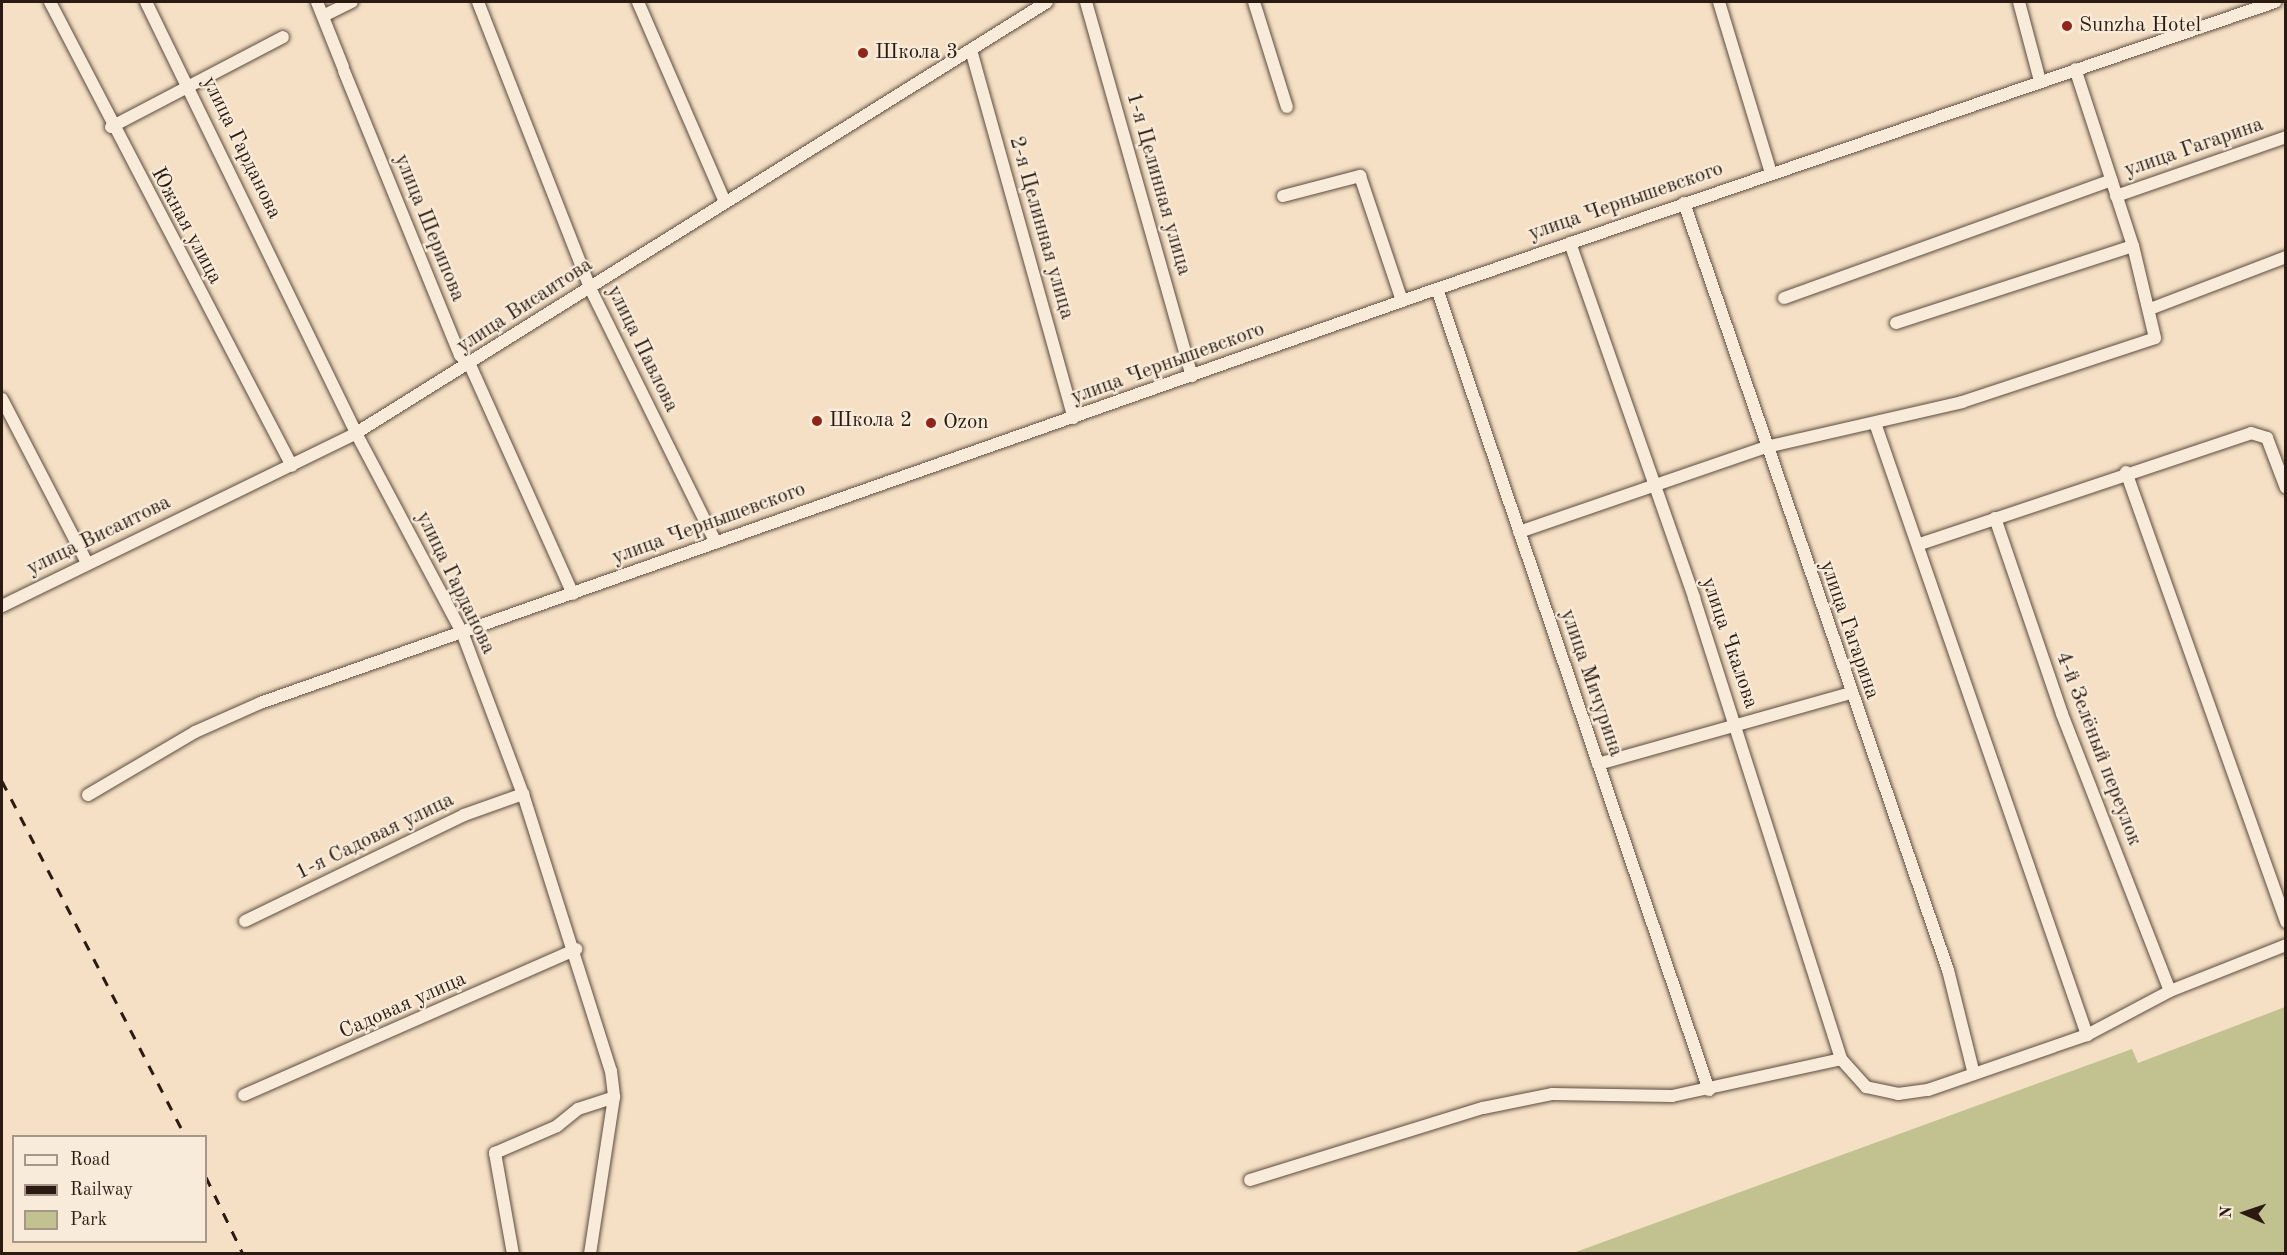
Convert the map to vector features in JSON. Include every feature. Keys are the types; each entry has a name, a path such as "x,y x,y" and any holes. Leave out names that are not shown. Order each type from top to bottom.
{"street":[{"name":"Южная улица","path":"50,2 111,127 292,466"},
{"name":"улица Гарданова","path":"146,2 190,86 356,433 462,632 523,794 576,949 612,1071 614,1097 590,1254"},
{"name":"улица Шерипова","path":"317,2 460,355 470,365 573,594"},
{"path":"323,16 352,2"},
{"name":"улица Павлова","path":"478,2 590,288 716,543"},
{"path":"638,2 725,202"},
{"name":"улица Висаитова","path":"2,606 86,561 292,466 356,433 470,365 725,202 1047,2"},
{"name":"1-я Целинная улица","path":"1086,2 1192,376"},
{"path":"1254,2 1287,107"},
{"path":"1719,2 1771,173"},
{"path":"2019,2 2040,81"},
{"name":"улица Чернышевского","path":"88,795 195,732 260,703 1402,301 2275,2"},
{"path":"111,127 283,38"},
{"name":"2-я Целинная улица","path":"971,50 1074,418"},
{"path":"1519,532 1766,447 1962,402 2156,338 2133,246 2075,69"},
{"name":"улица Гагарина","path":"2116,196 2286,137"},
{"path":"1283,196 1360,176 1402,301"},
{"path":"1784,298 2111,180"},
{"name":"улица Гагарина","path":"1684,203 1850,693 1948,970 1973,1070"},
{"name":"улица Чкалова","path":"1570,243 1736,724 1841,1059"},
{"path":"1896,323 2133,246"},
{"path":"2150,309 2286,256"},
{"name":"улица Мичурина","path":"1437,289 1709,1090"},
{"path":"2,399 86,561"},
{"path":"1875,423 1920,544 2087,1035"},
{"path":"1920,544 2126,472 2251,433 2267,438 2286,488"},
{"path":"2126,472 2286,922"},
{"name":"4-й Зелёный переулок","path":"1995,519 2062,714 2170,991"},
{"path":"1598,764 1850,693"},
{"name":"1-я Садовая улица","path":"245,921 464,815 523,794"},
{"path":"1250,1180 1483,1108 1552,1094 1671,1096 1709,1090 1841,1059 1866,1087 1898,1094 1928,1090 1973,1070 2087,1035 2170,991 2286,945"},
{"name":"Садовая улица","path":"244,1095 576,949"},
{"path":"513,1254 495,1153 557,1126 579,1109 614,1097"}],"green space":[{"path":"2285,1007 2285,1253 1573,1253 2132,1049 2138,1063"}],"railway":[{"path":"2,781 184,1135"},
{"path":"207,1179 243,1254"}],"place":[{"name":"Sunzha Hotel","path":"2067,26"},
{"name":"Школа 3","path":"863,53"},
{"name":"Школа 2","path":"817,421"},
{"name":"Ozon","path":"931,423"}]}
